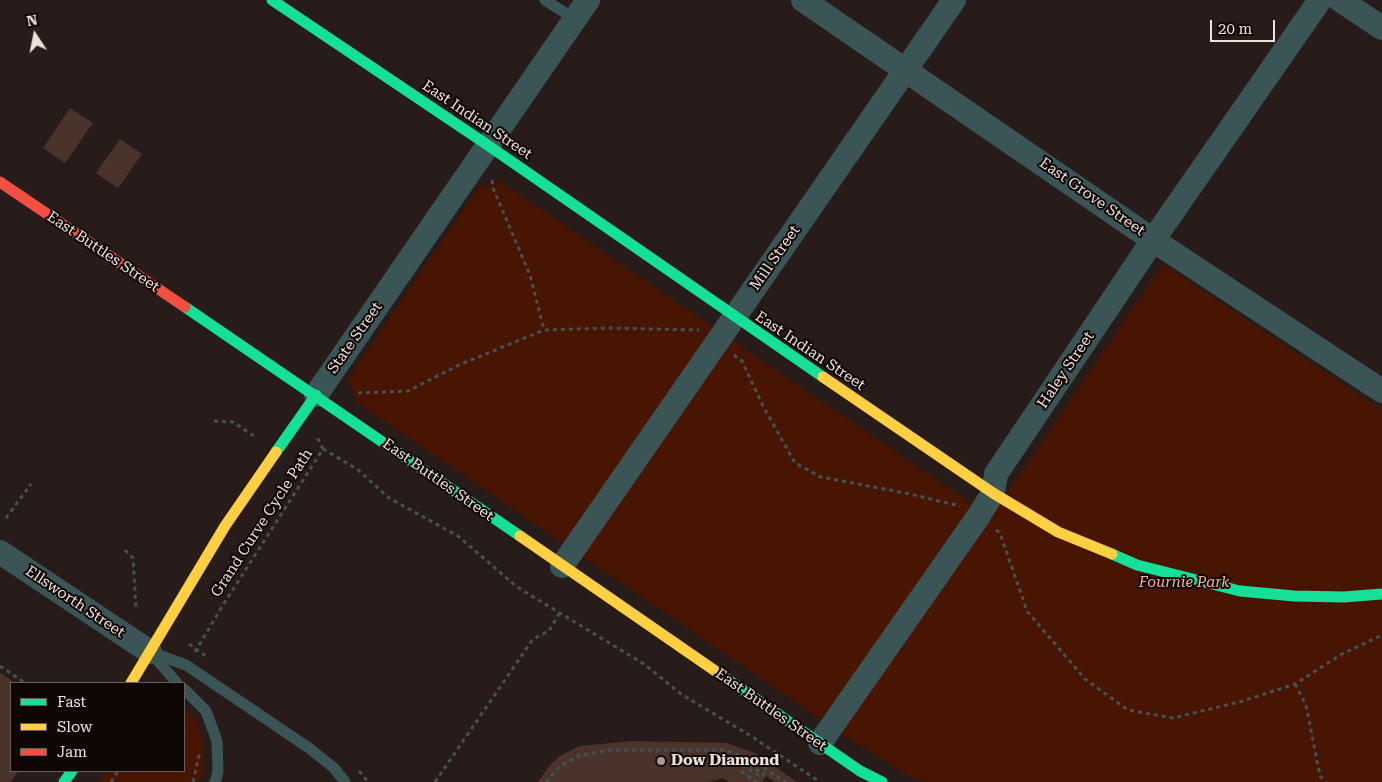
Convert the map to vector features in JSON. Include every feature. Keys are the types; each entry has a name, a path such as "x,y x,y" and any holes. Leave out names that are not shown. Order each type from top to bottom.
{"main road":[{"name":"East Indian Street","path":"272,0 489,146 734,317 993,493 1058,532 1137,565 1240,591 1294,596 1344,597 1382,594"},
{"name":"East Buttles Street","path":"0,182 316,395 820,743 866,777 882,782"},
{"name":"State Street","path":"133,682 225,526 316,395"}],"street":[{"name":"East Grove Street","path":"803,0 1153,240 1382,391"},
{"name":"Mill Street","path":"562,566 954,0"},
{"name":"Haley Street","path":"820,743 978,517 993,493 996,474 1153,240 1320,0"},
{"path":"1340,0 1382,28"},
{"name":"State Street","path":"316,395 582,9"},
{"name":"Ellsworth Street","path":"0,552 150,652"}],"lane":[{"path":"545,0 582,9"},
{"path":"150,652 186,665 309,748 334,768 345,782"},
{"path":"150,652 176,682"},
{"path":"185,690 206,711 217,741 218,772 215,782"}],"path":[{"path":"489,146 493,188 530,276 544,330"},
{"name":"Grand Curve Cycle Path","path":"186,665 323,449 317,438 348,394 408,391 459,365 544,330 609,328 699,330 742,360 762,406 794,463 821,477 957,505 1000,533 1027,611 1085,679 1128,710 1173,718 1243,701 1295,684 1342,654 1382,635"},
{"path":"214,421 232,422 254,436"},
{"path":"323,449 358,469 389,498 458,536 516,587 644,664 681,694 751,736 820,782"},
{"path":"6,518 32,484"},
{"path":"125,550 133,558 136,608"},
{"path":"435,782 534,639 549,631 559,614"},
{"path":"0,666 24,682"},
{"path":"1295,684 1306,705 1320,776 1326,782"},
{"path":"193,782 200,747"},
{"path":"546,782 560,766 578,756 609,750 725,750 750,760 785,782"},
{"path":"750,760 747,764 764,774 761,778 744,766 741,771 756,782"}],"green space":[{"name":"Fournie Park","path":"501,182 991,517 1163,264 1382,410 1382,782 924,782 909,776 848,738 355,401 349,378 479,187"},
{"path":"185,708 198,723 204,748 203,773 199,782 99,782 105,772 185,772"}],"building":[{"path":"70,108 93,123 65,163 43,148"},
{"path":"120,139 142,154 118,188 96,173"},
{"path":"0,673 14,682 10,682 10,772 17,772 11,782 0,782"},
{"name":"Dow Diamond","path":"632,741 727,743 755,753 797,782 775,782 766,776 762,782 729,782 723,778 708,782 538,782 549,766 561,755 580,746"}],"traffic: fast":[{"path":"272,0 489,146 823,377"},
{"path":"185,307 520,536"},
{"path":"276,452 316,395"},
{"path":"1112,554 1137,565 1240,591 1294,596 1344,597 1382,594"},
{"path":"724,677 860,771 882,782"},
{"path":"64,782 71,772"}],"traffic: slow":[{"path":"823,377 993,493 1058,532 1112,554"},
{"path":"132,682 225,526 276,452"},
{"path":"520,536 724,677"}],"traffic: jam":[{"path":"0,182 185,307"}],"place":[{"name":"Dow Diamond","path":"661,761"}]}
